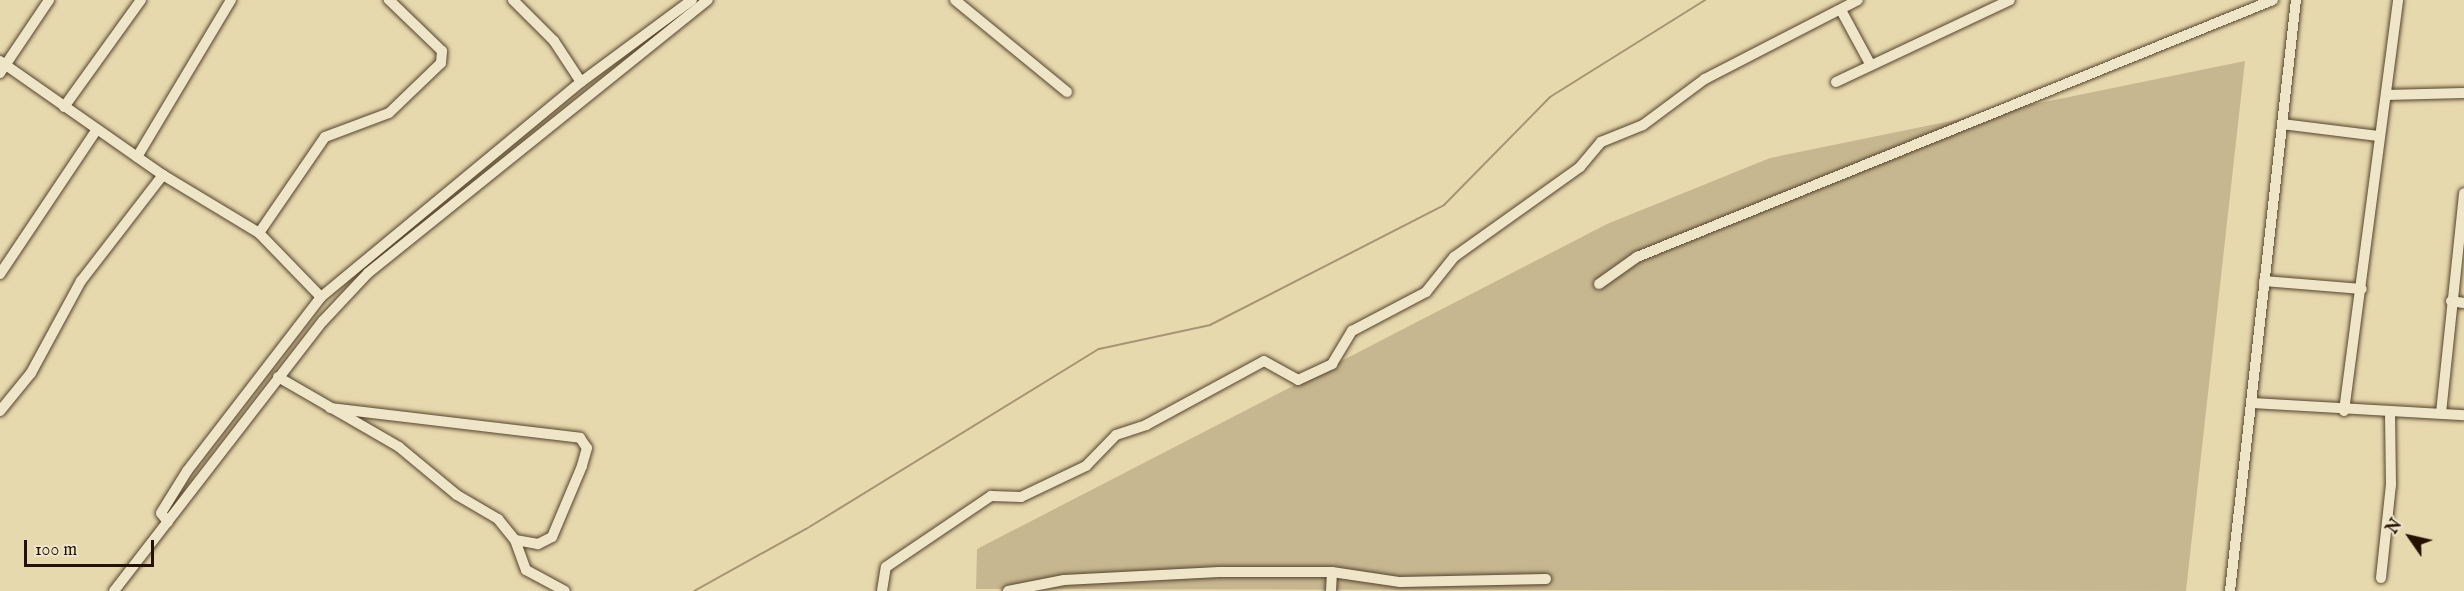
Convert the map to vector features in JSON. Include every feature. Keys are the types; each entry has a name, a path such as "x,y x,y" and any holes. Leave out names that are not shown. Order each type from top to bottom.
{"street":[{"path":"50,0 2,66 163,175 259,233 321,297"},
{"path":"64,107 141,0"},
{"path":"137,157 231,0"},
{"path":"259,233 325,137 389,113 441,63 442,51 389,0"},
{"path":"168,522 161,513 187,471 321,297 580,82 692,0"},
{"path":"114,591 278,377 368,273 708,0"},
{"path":"955,0 1067,92"},
{"path":"882,591 886,567 991,496 1020,497 1086,466 1116,435 1146,425 1264,361 1298,380 1332,364 1352,332 1407,307 1426,292 1454,256 1580,167 1601,142 1643,125 1705,79 1842,12 1858,0"},
{"path":"1836,82 1869,62 2010,0"},
{"path":"1599,284 1637,257 2273,0"},
{"path":"2230,591 2253,403 2264,281 2296,0"},
{"path":"2344,411 2362,290 2378,136 2386,94 2398,0"},
{"path":"520,2 554,41 580,82"},
{"path":"1842,12 1869,62"},
{"path":"2386,94 2464,93"},
{"path":"2282,124 2378,136"},
{"path":"0,274 97,129"},
{"path":"0,411 31,373 81,281 163,175"},
{"path":"2441,413 2464,193"},
{"path":"2264,281 2362,290"},
{"path":"2451,301 2464,303"},
{"path":"278,377 399,447 457,495 498,519 514,540 526,570 565,591"},
{"path":"2253,403 2344,411 2464,415"},
{"path":"330,408 580,438 587,448 582,466 552,537 538,544 514,540"},
{"path":"2381,578 2391,485 2390,413"},
{"path":"1331,591 1332,572"},
{"path":"1008,591 1064,580 1158,574 1332,572 1400,582 1546,579"}],"shaded area":[{"path":"2245,61 2186,591 976,589 977,549 1607,224 1770,158"}],"waterway":[{"path":"694,591 806,529 1099,349 1210,325 1444,205 1550,97 1705,0"}]}
